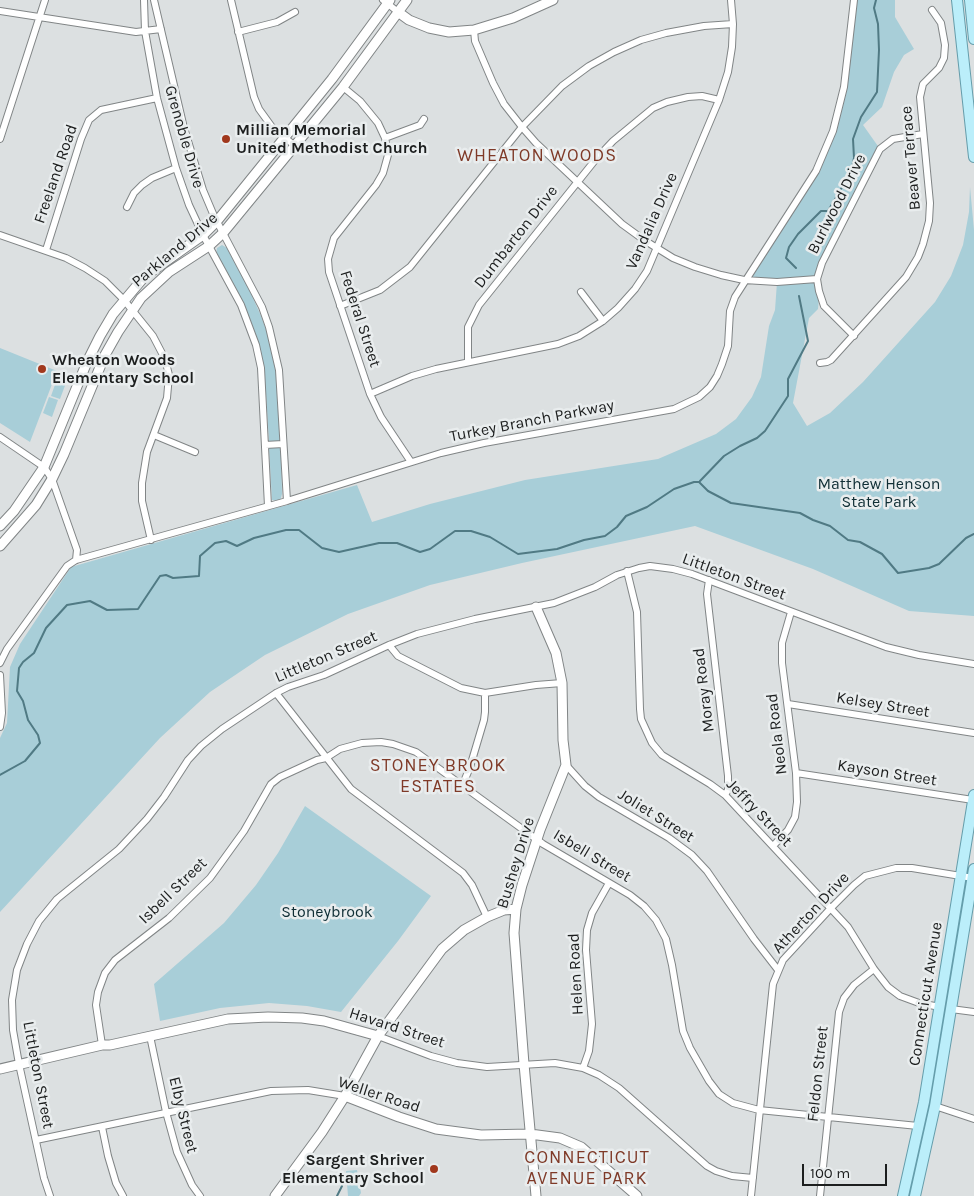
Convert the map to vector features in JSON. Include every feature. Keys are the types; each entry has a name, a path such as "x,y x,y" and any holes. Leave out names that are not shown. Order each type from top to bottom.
{"main road":[{"path":"957,0 974,157"},
{"path":"970,0 974,38"},
{"name":"Connecticut Avenue","path":"903,1196 940,1007 974,797"},
{"name":"Connecticut Avenue","path":"915,1196 935,1106 973,874"}],"street":[{"path":"0,139 44,0"},
{"name":"Grenoble Drive","path":"144,0 145,31 157,98 176,168 189,205 241,305 256,345 261,368 268,506"},
{"name":"Grenoble Drive","path":"154,0 192,156 203,190 223,233 262,307 270,327 279,370 287,501"},
{"path":"231,0 254,97 259,110 272,127 295,146"},
{"name":"Parkland Drive","path":"0,546 36,505 52,479 105,355 132,310 158,281 209,246 223,233 343,88 407,0"},
{"path":"387,1 409,20 429,28 449,32 474,30 513,18 553,0"},
{"name":"Vandalia Drive","path":"370,394 412,376 468,361 558,344 579,336 603,321 618,308 635,289 646,271 719,100 728,72 732,47 731,0"},
{"name":"Turkey Branch Parkway","path":"0,663 7,649 66,566 76,560 287,501 441,452 674,409 688,404 699,396 710,387 718,376 728,346 730,311 735,297 744,280 816,171 833,131 844,87 854,0"},
{"name":"Parkland Drive","path":"0,526 14,512 44,467 96,345 113,314 146,276 203,235 217,221 332,79 387,1"},
{"name":"Beaver Terrace","path":"820,363 831,360 906,277 918,257 923,244 929,221 930,203 920,97 923,84 939,68 944,58 945,45 941,23 932,10"},
{"path":"0,11 116,29 145,31 161,29"},
{"path":"238,32 277,22 295,12"},
{"path":"340,306 380,290 410,267 522,127 562,86 589,66 641,40 704,26 733,24"},
{"path":"474,30 475,41 492,83 504,104 536,143 622,224 656,248 694,267 720,275 744,280 777,282 818,279"},
{"name":"Federal Street","path":"343,88 360,101 378,122 385,138 388,155 383,173 376,185 334,238 329,252 328,272 370,394 381,417 411,462"},
{"name":"Dumbarton Drive","path":"468,361 468,327 479,305 577,182 613,141 654,108 667,102 702,96 719,100"},
{"name":"Freeland Road","path":"46,250 81,139 89,120 101,110 157,98"},
{"path":"385,138 420,125 424,119"},
{"name":"Burlwood Drive","path":"854,336 824,306 819,291 818,279 822,263 880,149 894,139 923,134"},
{"path":"127,207 134,193 142,184 176,168"},
{"path":"0,235 46,250 85,268 105,281 124,300 153,336 165,359 169,375 167,398 147,452 142,483 144,516 151,540"},
{"path":"581,292 603,321"},
{"path":"154,435 195,452"},
{"path":"0,437 44,467 52,479 78,550 76,560"},
{"path":"265,445 283,444"},
{"name":"Littleton Street","path":"50,1196 19,1064 13,1030 12,1000 17,970 27,944 39,921 56,900 119,849 147,819 200,746 276,693 324,675 388,645 449,625 536,607 575,596 617,574 650,566 692,574 886,647 918,655 974,664"},
{"name":"Jeffry Street","path":"627,571 637,612 641,719 647,734 662,755 725,795 856,938 874,969 888,987 900,996 919,1003 940,1007"},
{"name":"Moray Road","path":"709,580 707,594 728,776 728,790 725,795"},
{"name":"Bushey Drive","path":"536,607 556,653 562,683 563,740 566,765 538,839 516,909 514,951 536,1196"},
{"name":"Neola Road","path":"773,846 788,830 795,817 798,802 782,663 782,643 791,612"},
{"path":"388,645 398,656 461,688 485,693 562,683"},
{"path":"0,675 2,713 0,727"},
{"path":"276,693 351,789 463,873 472,885 487,917"},
{"path":"463,784 470,768 484,720 485,693"},
{"name":"Kelsey Street","path":"788,704 974,732"},
{"name":"Isbell Street","path":"102,1045 96,1005 98,992 105,973 115,960 168,918 210,878 244,831 272,784 286,774 326,758 340,749 362,743 381,742 416,752 463,784 543,844 609,882 644,906 656,920 666,939 683,1031 690,1048 709,1081 719,1094 733,1103 759,1110 918,1126"},
{"name":"Joliet Street","path":"566,765 585,786 599,797 669,838 692,855 707,871 778,970"},
{"name":"Kayson Street","path":"796,773 974,797"},
{"name":"Atherton Drive","path":"751,1196 773,984 778,970 790,951 830,908 866,876 896,868 912,868 960,876 973,874"},
{"name":"Helen Road","path":"583,1068 589,1051 592,1024 586,950 587,930 592,913 609,882"},
{"path":"276,1196 322,1132 345,1096 378,1036 442,949 464,930 487,917 504,910 516,909"},
{"name":"Feldon Street","path":"820,1196 838,1012 844,998 854,985 874,969"},
{"path":"951,1009 974,1012"},
{"name":"Havard Street","path":"0,1069 102,1045 228,1020 268,1017 324,1021 378,1036 431,1056 458,1063 487,1067 554,1063 583,1068 619,1088 707,1166 724,1173 753,1178"},
{"name":"Elby Street","path":"150,1036 166,1112 177,1152 192,1185 200,1196"},
{"name":"Weller Road","path":"36,1140 271,1091 308,1090 345,1096 399,1117 436,1128 481,1135 530,1134 560,1138 581,1147 637,1196"},
{"path":"935,1106 974,1118"},
{"path":"102,1127 111,1165 122,1196"}],"green space":[{"name":"Matthew Henson State Park","path":"854,0 895,0 895,17 914,49 904,55 894,72 882,107 863,125 880,149 822,263 818,309 809,318 793,403 807,426 830,413 863,382 935,302 951,276 963,245 969,212 970,187 974,230 974,616 909,611 813,569 695,526 430,585 348,614 265,655 210,692 160,738 0,912 0,738 7,723 10,667 20,644 71,567 357,485 372,522 430,504 525,480 658,459 716,434 736,419 752,397 761,377 769,326 775,310 777,282 744,280 816,171 839,109"},
{"path":"222,245 227,248 249,289 269,338 277,380 280,441 269,441 262,363 216,254 217,248"},
{"path":"0,348 57,371 30,442 0,423"},
{"path":"57,379 66,383 60,399 51,396"},
{"path":"49,397 58,400 52,417 43,413"},
{"path":"269,448 281,448 282,494 280,501 272,500"},
{"name":"Stoneybrook","path":"305,806 431,896 398,941 341,1012 307,1006 269,1003 220,1008 160,1021 154,984 224,923 256,885 278,853"},
{"path":"357,1170 361,1193 359,1196 348,1196 346,1171"}],"waterway":[{"path":"796,268 786,258 789,247 798,234 821,211 828,211 851,172 854,158 853,139 861,117 877,92 879,50 878,24 874,8 876,0"},
{"path":"700,481 724,456 757,438 765,431 788,396 788,379 808,341 799,296"},
{"path":"0,775 25,761 40,743 38,735 28,720 23,701 17,691 19,668 34,653 46,628 67,605 90,601 107,610 138,609 160,576 166,575 173,578 199,576 200,556 215,543 226,541 237,546 254,538 286,530 299,530 322,548 339,552 379,543 397,543 420,552 430,549 455,531 471,531 490,537 518,554 557,549 584,540 605,536 617,527 626,516 647,507 674,489 694,482 699,482 708,491 731,503 800,513 830,526 848,540 860,542 882,554 898,573 929,568 939,564 966,538 974,534"},
{"path":"337,1196 342,1186"}],"place":[{"name":"Millian Memorial United Methodist Church","path":"226,139"},
{"name":"Wheaton Woods Elementary School","path":"42,369"},
{"name":"Sargent Shriver Elementary School","path":"434,1169"}],"district":[{"name":"WHEATON WOODS","path":"537,156"},
{"name":"STONEY BROOK ESTATES","path":"438,776"},
{"name":"CONNECTICUT AVENUE PARK","path":"587,1168"}]}
